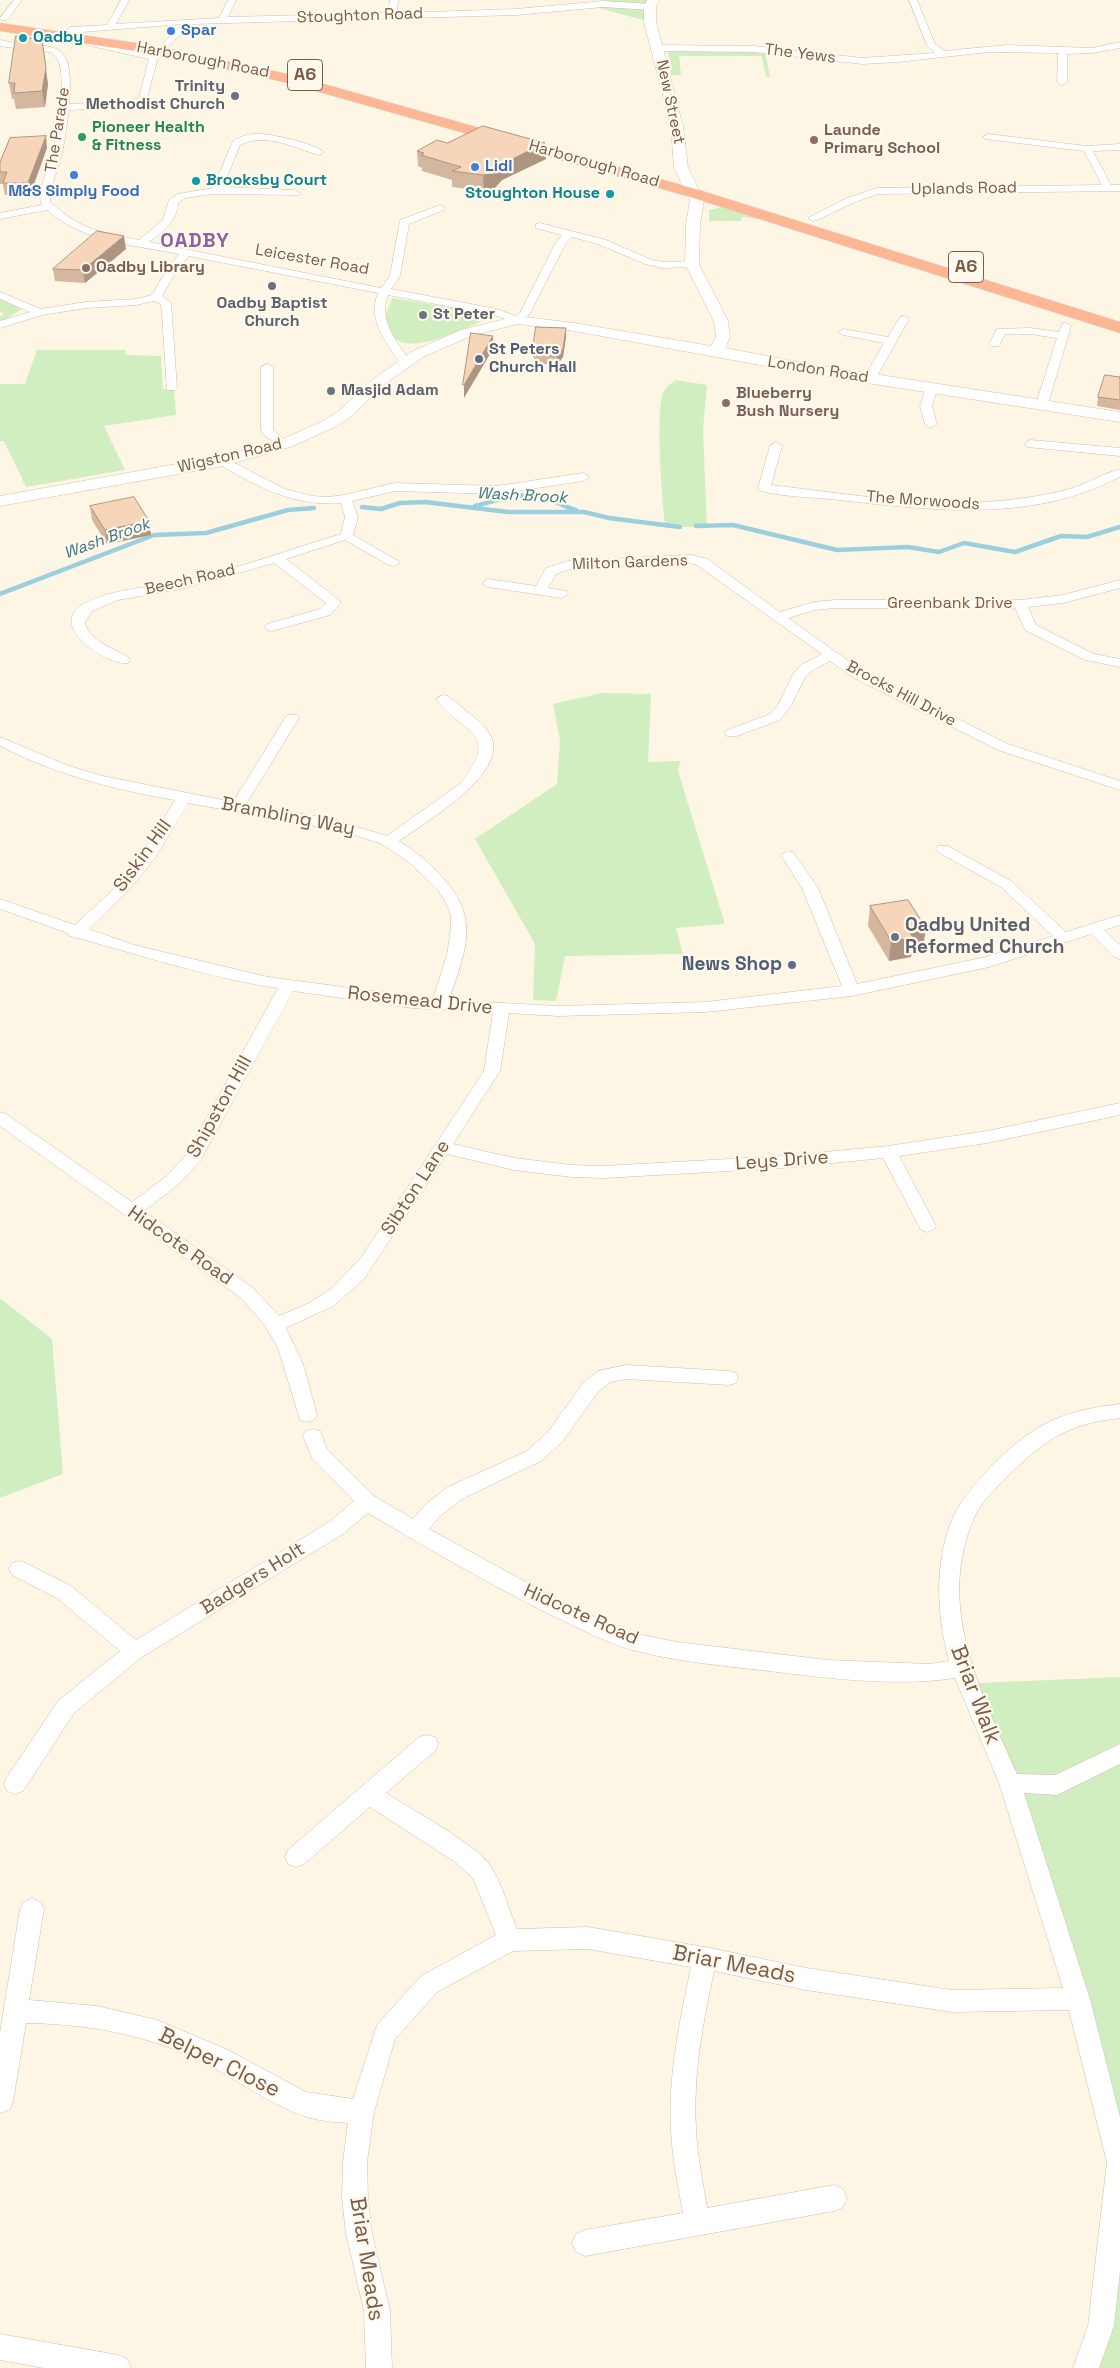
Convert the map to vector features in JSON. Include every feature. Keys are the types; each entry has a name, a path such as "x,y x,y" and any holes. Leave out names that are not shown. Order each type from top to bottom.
{"highway":[{"name":"Harborough Road","path":"1,22 70,30 287,78 568,159 689,185"},
{"name":"Harborough Road","path":"1,22 83,38 301,74 483,122 541,138 689,185 779,220 1120,328"},
{"path":"483,122 575,155 568,159"},
{"name":"A6","path":"689,185 1120,317"},
{"name":"A6","path":"779,220 808,222 933,266 935,269"}],"main road":[{"name":"Stoughton Road","path":"650,22 652,3"},
{"name":"New Street","path":"650,22 677,127 681,168 698,200 694,225 692,264 722,325 723,337 716,351"},
{"name":"London Road","path":"517,320 544,322 682,347 716,351 770,363 1120,417"},
{"name":"Wigston Road","path":"0,501 224,461 284,444 327,425 346,414 377,383 405,362 434,346 466,333 517,320"}],"street":[{"path":"1,22 18,0"},
{"path":"111,26 125,0"},
{"path":"222,20 232,0"},
{"path":"392,15 394,0"},
{"path":"913,0 930,45 942,54"},
{"name":"Stoughton Road","path":"70,30 191,21 516,12 603,4 652,3"},
{"path":"63,107 130,104 143,100 159,51 191,21"},
{"name":"The Parade","path":"0,43 51,50 60,55 66,70 58,149 45,199 48,207"},
{"name":"The Yews","path":"658,48 746,48 862,61 902,60 1005,48 1108,49 1120,45"},
{"path":"1062,82 1063,50"},
{"path":"988,137 1087,148 1120,147"},
{"path":"218,191 236,143 240,140 265,138 319,152"},
{"path":"1087,148 1108,188"},
{"name":"Uplands Road","path":"808,222 851,200 877,191 1120,188"},
{"path":"139,244 163,226 173,206 172,202 176,198 191,193 218,191 295,193"},
{"path":"0,216 48,207"},
{"name":"Leicester Road","path":"48,207 64,220 83,229 139,244 497,312 517,320"},
{"path":"405,362 379,323 378,315 384,291 390,286 395,277 404,222 440,208"},
{"path":"540,226 602,242 648,262 663,265 692,264"},
{"path":"517,320 524,315 550,268 561,242 570,234"},
{"path":"0,325 40,312 86,305 136,302 156,296 185,254"},
{"path":"0,295 40,312"},
{"path":"156,296 166,303 170,325 168,352 171,388"},
{"path":"870,378 904,319"},
{"path":"995,344 1001,331 1064,331 1042,404"},
{"path":"842,332 891,341"},
{"path":"267,367 267,430 269,434 284,444"},
{"path":"931,424 926,406 932,387"},
{"path":"1031,444 1120,452"},
{"name":"The Morwoods","path":"776,446 764,488 917,503 986,506 1027,502 1084,489 1120,473"},
{"path":"224,461 297,498 321,501 345,499 395,487 497,490 583,477"},
{"path":"345,499 352,513 352,523 346,536 394,562"},
{"name":"Beech Road","path":"123,660 85,637 80,630 78,623 81,613 89,606 104,600 143,591 181,585 346,536"},
{"path":"272,627 325,612 334,603 276,558"},
{"name":"Milton Gardens","path":"540,591 551,571 568,565 692,559 702,562"},
{"name":"Brocks Hill Drive","path":"702,562 859,675 1004,747 1120,786"},
{"name":"Milton Gardens","path":"488,583 562,594"},
{"name":"Greenbank Drive","path":"779,616 814,606 835,604 1020,604 1063,599 1120,584"},
{"path":"1020,604 1030,627 1090,657 1120,664"},
{"path":"732,734 775,716 784,706 799,675 808,667 831,655"},
{"path":"388,842 466,786 477,772 485,754 486,742 479,730 443,699"},
{"path":"237,807 292,718"},
{"name":"Brambling Way","path":"0,741 39,761 75,773 184,797 351,828 388,842 418,862 442,886 455,906 458,923 455,957 439,1004"},
{"name":"Siskin Hill","path":"76,933 126,884 147,858 184,797"},
{"path":"943,849 975,865 1006,884 1065,939"},
{"path":"788,855 810,888 852,991"},
{"name":"Rosemead Drive","path":"0,904 76,933 206,969 288,986 358,996 502,1009 643,1010 757,1003 852,991 984,962 1095,930 1120,920"},
{"path":"1095,930 1120,954"},
{"name":"Shipston Hill","path":"132,1211 167,1186 194,1157 288,986"},
{"name":"Sibton Lane","path":"276,1325 323,1304 337,1296 354,1281 492,1071 502,1009"},
{"name":"Leys Drive","path":"443,1147 544,1169 603,1172 783,1162 888,1152 987,1137 1120,1109"},
{"name":"Hidcote Road","path":"0,1118 247,1293 263,1307 276,1325 289,1351 300,1380 308,1415"},
{"path":"888,1152 927,1226"},
{"path":"415,1531 433,1510 455,1493 534,1456 555,1437 591,1387 604,1376 626,1372 729,1378"},
{"name":"Briar Walk","path":"1078,1999 1010,1783 961,1668 952,1633 950,1601 952,1555 966,1512 994,1477 1028,1445 1049,1432 1088,1415 1120,1411"},
{"name":"Hidcote Road","path":"313,1436 319,1453 367,1502 415,1531 538,1598 588,1623 635,1642 677,1651 828,1670 930,1674 961,1668"},
{"name":"Badgers Holt","path":"15,1784 66,1707 135,1651 336,1528 367,1502"},
{"path":"19,1569 64,1592 135,1651"},
{"path":"296,1857 427,1744"},
{"path":"1010,1783 1058,1785 1120,1753"},
{"path":"370,1795 463,1855 481,1872 491,1890 496,1908 510,1940"},
{"path":"0,2101 32,1909"},
{"name":"Briar Meads","path":"379,2368 377,2311 359,2233 355,2198 356,2162 362,2112 385,2033 429,1984 510,1940 588,1938 704,1958 806,1979 952,2001 1078,1999"},
{"path":"696,2223 683,2119 684,2084 695,2004 704,1958"},
{"path":"1078,1999 1119,2162 1101,2326 1086,2368"},
{"name":"Belper Close","path":"15,2012 49,2012 100,2018 139,2026 176,2038 212,2054 283,2094 306,2104 330,2109 362,2112"},
{"path":"584,2243 834,2198"},
{"path":"0,2347 118,2368"}],"green space":[{"path":"607,0 654,0 650,22 588,5"},
{"path":"718,49 765,52 770,77 766,77 762,56 679,56 681,75 671,75 668,51"},
{"path":"722,207 761,219 742,217 741,221 709,221 709,210"},
{"path":"0,297 22,309 0,323 0,316 4,315 0,311"},
{"path":"392,298 485,313 485,320 427,342 404,343 394,337 384,319"},
{"path":"37,350 126,350 125,355 161,356 163,389 174,389 176,415 104,426 125,470 26,487 4,441 0,441 0,384 25,384"},
{"path":"675,380 707,385 703,429 707,527 677,527 665,523 660,455 661,400 664,391"},
{"path":"602,693 651,694 648,762 680,761 678,771 725,924 676,928 683,954 565,956 556,1001 533,1000 535,944 475,839 557,784 560,740 553,704"},
{"path":"0,1298 52,1339 63,1474 0,1498"},
{"path":"1120,1677 1120,2368 1086,2368 1119,2162 978,1683"}],"building":[{"path":"16,36 42,40 46,68 42,91 14,93 15,83 9,83"},
{"path":"483,126 545,143 502,164 493,174 483,175 452,171 461,167 421,155 424,153 417,151 437,140 447,143"},
{"path":"46,136 28,183 3,183 7,172 0,172 0,162 10,138"},
{"path":"97,231 124,236 83,270 53,269"},
{"path":"536,327 566,328 563,349 557,356 539,355 533,348"},
{"path":"471,333 493,336 463,385"},
{"path":"1105,375 1120,377 1120,400 1098,397"},
{"path":"134,497 149,521 105,530 90,506"},
{"path":"908,900 926,928 909,931 913,938 891,941 870,906"}],"waterway":[{"path":"475,506 508,497 534,495 576,510"},
{"name":"Wash Brook","path":"362,507 381,509 400,503 425,502 508,512 584,512 609,518 680,527"},
{"name":"Wash Brook","path":"0,594 154,535 206,533 288,510 314,508"},
{"path":"696,526 733,525 837,550 908,547 939,552 964,543 1015,552 1061,536 1087,537 1120,527"}],"place":[{"name":"Spar","path":"171,31"},
{"name":"Oadby","path":"23,38"},
{"name":"Trinity Methodist Church","path":"235,96"},
{"name":"Pioneer Health & Fitness","path":"82,137"},
{"name":"Launde Primary School","path":"814,140"},
{"name":"Lidl","path":"475,167"},
{"name":"M&S Simply Food","path":"74,175"},
{"name":"Brooksby Court","path":"196,181"},
{"name":"Stoughton House","path":"610,194"},
{"name":"Oadby Library","path":"86,268"},
{"name":"Oadby Baptist Church","path":"272,286"},
{"name":"St Peter","path":"423,315"},
{"name":"St Peters Church Hall","path":"479,359"},
{"name":"Masjid Adam","path":"331,391"},
{"name":"Blueberry Bush Nursery","path":"726,403"},
{"name":"Oadby United Reformed Church","path":"895,937"},
{"name":"News Shop","path":"792,965"}],"district":[{"name":"OADBY","path":"195,242"}]}
